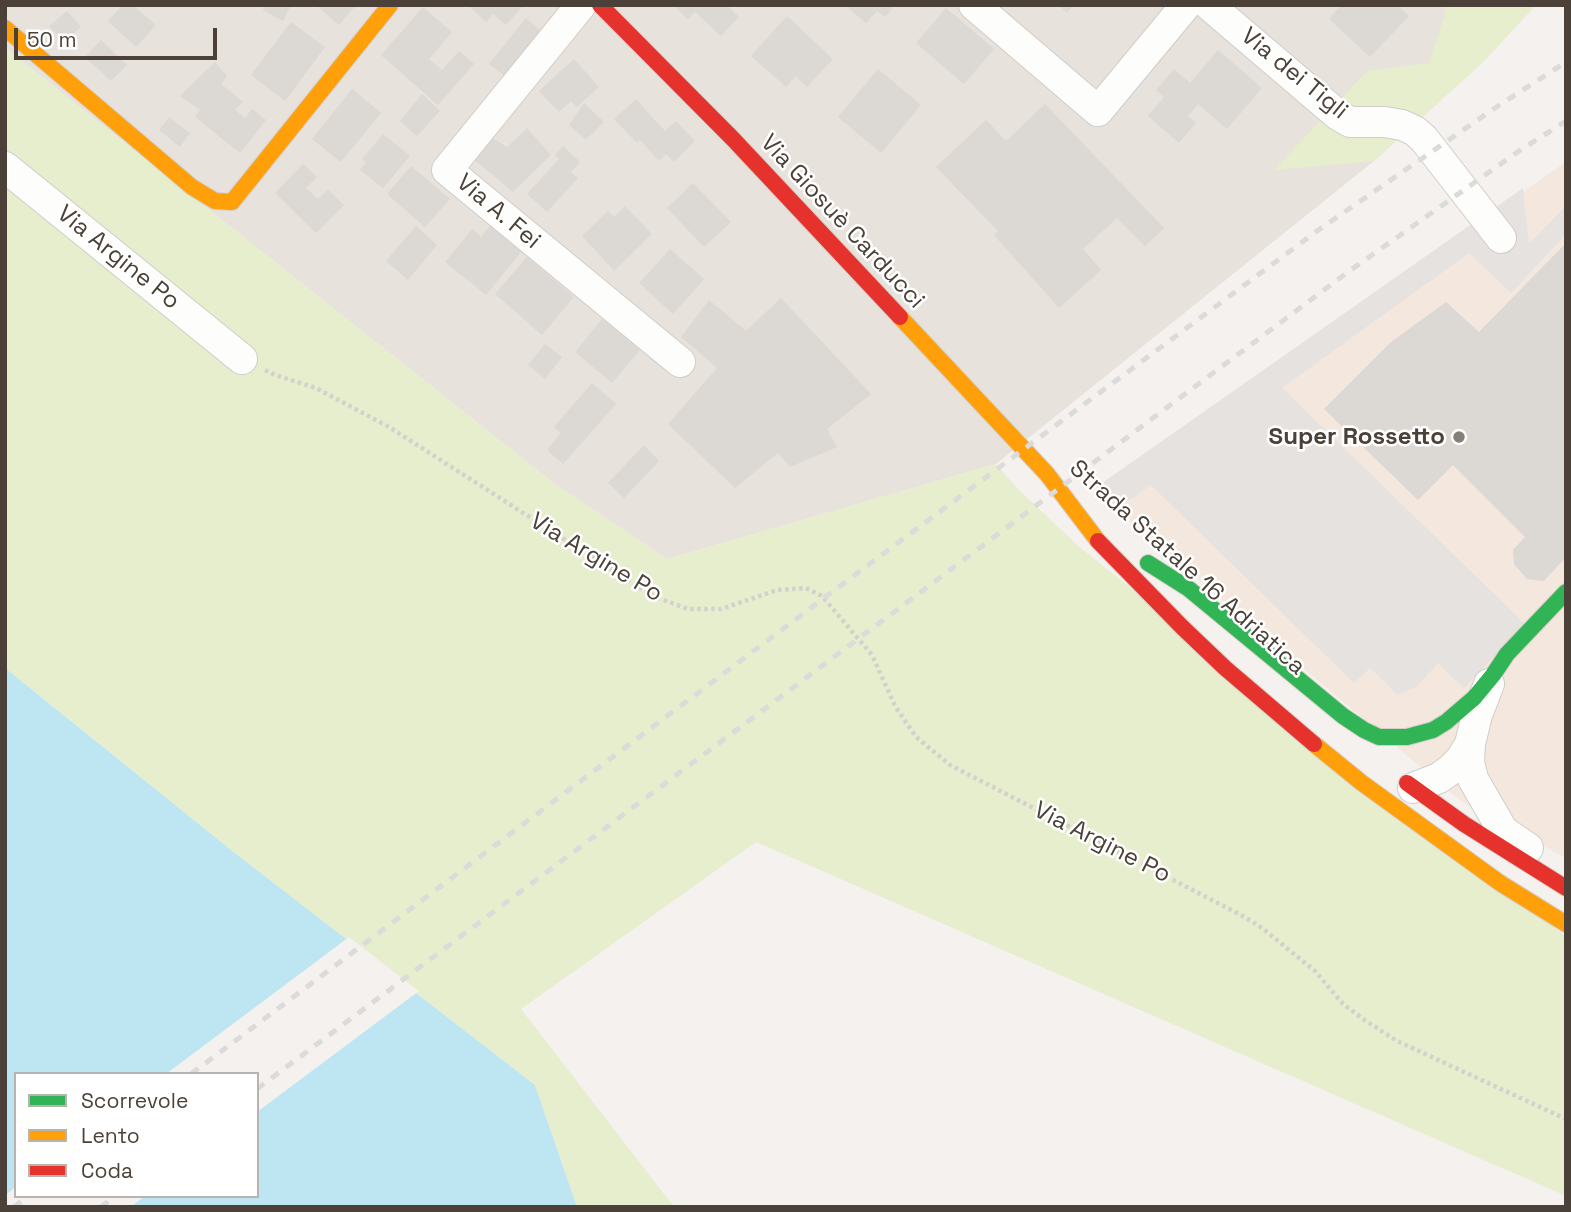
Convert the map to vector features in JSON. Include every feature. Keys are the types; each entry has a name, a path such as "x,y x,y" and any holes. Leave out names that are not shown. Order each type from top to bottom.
{"main road":[{"path":"8,31 192,187 215,201 232,202 390,5"},
{"name":"Via Giosuè Carducci","path":"600,5 733,139 1047,474"},
{"name":"Strada Statale 16 Adriatica","path":"1047,474 1098,516"},
{"name":"Strada Statale 16 Adriatica","path":"1047,474 1095,537 1182,627 1292,726 1362,783 1500,883 1566,923"},
{"name":"Strada Statale 16 Adriatica","path":"1356,744 1262,668 1143,559 1189,589 1343,716 1379,737 1407,737 1433,730 1461,710 1493,676"},
{"path":"1493,676 1507,654 1566,592"},
{"path":"1362,783 1396,788 1404,781 1464,824 1566,888"}],"street":[{"name":"Via A. Fei","path":"581,5 447,170 680,362"},
{"path":"974,5 1098,111 1186,5"},
{"name":"Via dei Tigli","path":"1209,5 1338,115 1350,122 1385,122 1415,131 1501,238"},
{"name":"Via Argine Po","path":"5,167 242,359"},
{"path":"1493,676 1477,715 1470,744 1469,762 1473,779 1503,831 1566,874"},
{"path":"1404,781 1429,783 1450,770 1470,744"}],"path":[{"name":"Via Argine Po","path":"242,359 275,375 316,388 389,427 653,596 688,609 721,609 777,590 806,588 822,596 872,655 895,706 916,737 950,765 1241,915 1262,928 1315,971 1343,1004 1397,1041 1566,1119"}],"shaded area":[{"path":"5,5 1536,5 1483,62 1374,161 996,464 667,559 556,485 14,55 5,47"},
{"path":"1566,162 1566,858 1462,802 1092,490"},
{"path":"1523,188 1529,244 1566,206 1566,234 1511,293 1469,253 1282,388 1525,624 1464,688 1438,663 1416,687 1398,695 1370,668 1354,683 1151,485 1122,505 1098,486"}],"green space":[{"path":"1439,5 1536,5 1483,62 1374,161 1274,170 1367,71 1429,63 1446,11"},
{"path":"5,47 556,485 667,559 996,464 1017,488 1077,545 1566,937 1566,1196 756,842 521,1009 674,1207 577,1207 535,1085 231,850 5,668"}],"water":[{"path":"5,668 231,850 535,1085 577,1207 5,1207"}],"pier":[{"path":"349,937 419,991 259,1111 259,1072 169,1072"},
{"path":"14,1188 14,1198 142,1198 131,1207 5,1207 5,1195"}],"building":[{"path":"123,5 133,5 156,25 136,47 108,21"},
{"path":"265,5 291,5 283,21 263,10"},
{"path":"316,5 356,5 339,25"},
{"path":"468,5 522,7 506,25 493,14 486,22"},
{"path":"673,5 727,5 739,17 721,36 695,12 688,19"},
{"path":"845,5 895,5 885,17 877,11 866,23"},
{"path":"1059,5 1074,5 1067,13"},
{"path":"1341,5 1397,5 1409,16 1370,57 1329,19"},
{"path":"423,7 452,32 429,59 442,70 459,51 474,64 438,105 381,55"},
{"path":"946,8 994,49 964,84 916,43"},
{"path":"67,11 81,27 64,42 49,26"},
{"path":"787,16 833,59 807,87 796,76 786,87 751,56"},
{"path":"526,18 547,36 511,81 489,64"},
{"path":"291,22 325,47 285,101 251,75"},
{"path":"101,40 127,65 111,81 85,57"},
{"path":"1218,50 1262,88 1227,129 1198,104 1188,116 1196,123 1179,143 1148,116 1164,97 1156,90 1174,69 1190,83"},
{"path":"574,59 599,87 577,107 571,101 559,112 539,91"},
{"path":"215,62 227,76 221,84 243,102 235,110 245,118 252,109 266,120 240,153 195,117 200,110 180,96"},
{"path":"878,69 921,105 881,153 838,117"},
{"path":"352,89 381,113 341,162 312,139"},
{"path":"422,94 440,111 417,136 400,121"},
{"path":"636,99 665,131 676,121 695,141 674,162 666,154 659,161 640,140 637,143 614,119"},
{"path":"584,103 604,122 586,140 569,125"},
{"path":"1045,104 1164,228 1145,246 1117,218 1083,249 1101,270 1059,308 994,235 998,231 936,167 986,120 1006,141"},
{"path":"169,117 190,133 180,147 159,130"},
{"path":"527,128 551,155 513,192 474,159 491,137 507,147"},
{"path":"383,134 410,156 383,188 360,170 366,162 362,159"},
{"path":"563,146 580,162 571,172 578,178 547,212 527,194 559,159 555,155"},
{"path":"303,164 317,177 306,188 318,199 328,189 344,205 316,233 275,193"},
{"path":"411,166 450,199 425,227 387,194"},
{"path":"693,183 731,222 704,247 667,208"},
{"path":"625,206 652,234 614,271 582,236 608,211 614,217"},
{"path":"416,226 437,245 408,280 386,261"},
{"path":"490,226 521,252 486,295 445,262 472,229 481,237"},
{"name":"Super Rossetto","path":"1566,243 1566,557 1544,581 1527,579 1514,564 1513,550 1525,537 1453,465 1418,500 1324,409 1391,342 1446,302 1479,332"},
{"path":"670,249 704,279 673,314 639,283"},
{"path":"527,257 574,297 542,335 495,294"},
{"path":"781,298 871,394 827,429 837,447 790,467 778,453 735,488 668,424 717,368 681,337 709,300 746,331"},
{"path":"602,319 640,350 612,383 575,352"},
{"path":"545,344 562,357 545,379 528,365"},
{"path":"592,383 616,404 563,464 547,450 561,433 554,427"},
{"path":"644,445 659,461 624,498 608,483"}],"railway":[{"path":"194,1072 1317,231 1566,62"},
{"path":"259,1088 1348,272 1519,151 1566,121"},
{"path":"14,1207 25,1198"},
{"path":"101,1207 112,1198"}],"traffic: fast":[{"path":"1148,563 1189,589 1343,716 1379,737 1407,737 1433,730 1446,722 1474,698 1507,654 1566,592"}],"traffic: slow":[{"path":"5,28 192,187 215,201 232,202 390,5"},
{"path":"900,317 1047,474 1098,541"},
{"path":"1314,744 1362,783 1500,883 1566,924"}],"traffic: jam":[{"path":"600,5 733,139 900,317"},
{"path":"1098,541 1225,668 1314,744"},
{"path":"1407,783 1464,824 1566,888"}],"place":[{"name":"Super Rossetto","path":"1459,437"}]}
